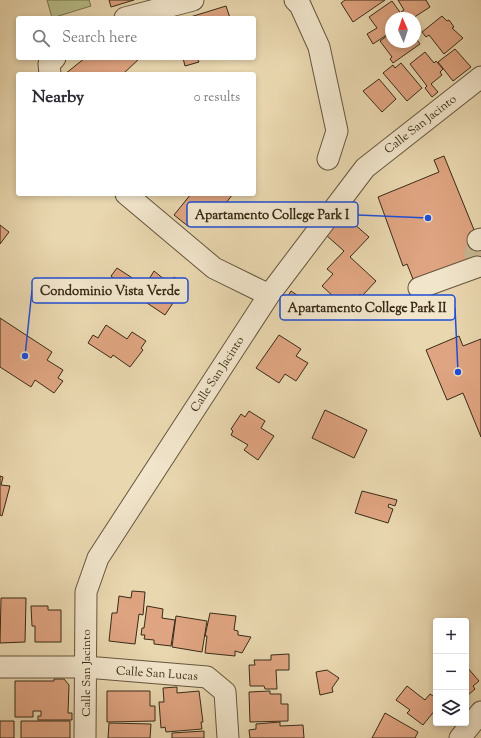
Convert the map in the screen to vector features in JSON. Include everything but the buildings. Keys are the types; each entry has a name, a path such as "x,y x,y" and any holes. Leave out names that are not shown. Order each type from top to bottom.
{"street":[{"path":"133,16 193,0"},
{"path":"295,0 300,5 319,47 338,130 328,159"},
{"path":"50,72 49,64 52,60"},
{"name":"Calle San Jacinto","path":"85,738 86,592 98,558 269,295 365,168 481,77"},
{"path":"128,196 214,268 269,295"},
{"path":"419,288 478,257"},
{"name":"Calle San Lucas","path":"0,667 86,667 207,677 226,692 228,738"},
{"path":"460,738 481,712"}],"green space":[{"path":"47,0 89,0 91,6 58,16 51,16"}],"tunnel":[{"path":"474,259 478,240"}],"place":[{"name":"Apartamento College Park I","path":"428,218"},
{"name":"Condominio Vista Verde","path":"25,356"},
{"name":"Apartamento College Park II","path":"458,372"}]}
